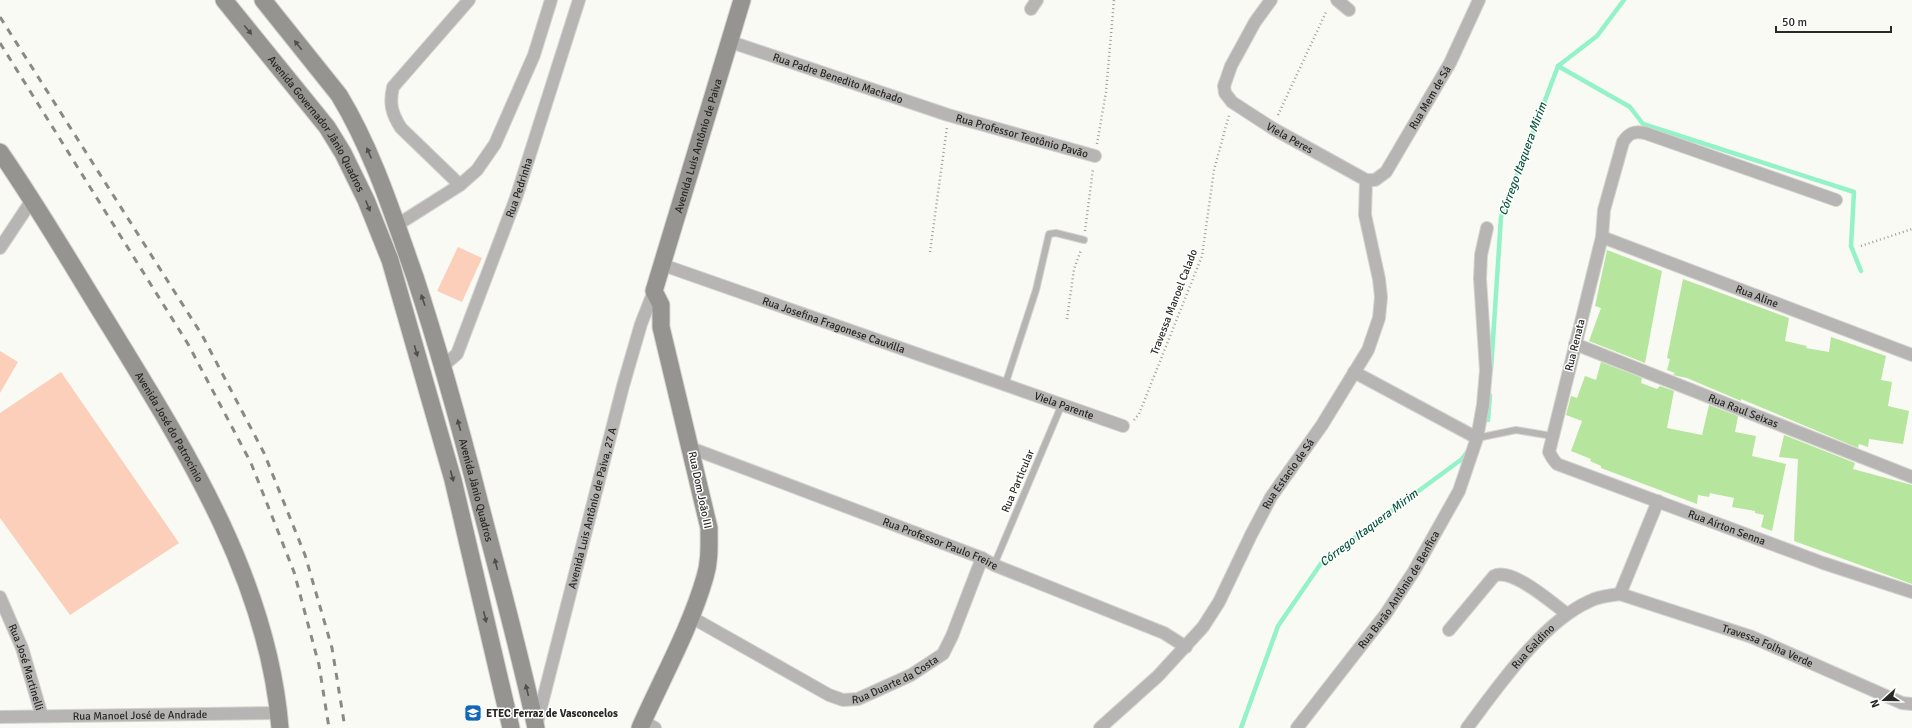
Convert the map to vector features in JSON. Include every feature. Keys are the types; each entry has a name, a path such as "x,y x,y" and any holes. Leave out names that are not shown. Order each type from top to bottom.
{"main road":[{"name":"Avenida Governador Jânio Quadros","path":"224,0 299,91 332,135 357,180 390,260"},
{"name":"Avenida Governador Jânio Quadros","path":"263,0 339,95 372,160 407,255"},
{"name":"Avenida Luis Antônio de Paiva","path":"654,290 663,265 728,41 742,0"},
{"path":"332,135 353,120"},
{"name":"Avenida José do Patrocínio","path":"0,152 19,179 161,409 230,539 255,607 270,665 280,721"},
{"path":"390,260 407,255"},
{"name":"Avenida Jânio Quadros","path":"407,255 443,366 489,538 536,727"},
{"name":"Avenida Jânio Quadros","path":"390,260 454,480 511,728"},
{"name":"Rua Dom João III","path":"646,726 691,617 706,576 709,555 709,528 661,327 661,305 654,290"}],"street":[{"path":"460,185 401,128 391,108 391,97 393,87 469,0"},
{"path":"397,225 460,185 477,170 495,144 534,55 551,0"},
{"name":"Rua Pedrinha","path":"443,366 457,354 516,198 579,0"},
{"path":"1232,102 1225,93 1224,86 1231,66 1256,22 1271,0"},
{"name":"Rua Mem de Sá","path":"1366,180 1375,180 1386,172 1450,63 1479,0"},
{"path":"1332,4 1349,10"},
{"name":"Rua Padre Benedito Machado","path":"728,41 948,115"},
{"name":"Viela Peres","path":"1232,102 1272,128 1366,180"},
{"name":"Rua Professor Teotônio Pavão","path":"948,115 1095,156"},
{"name":"Rua Renata","path":"1549,452 1602,237 1604,210 1623,142 1630,134 1635,132 1645,133 1836,200"},
{"path":"0,168 19,179"},
{"name":"Rua Estacio de Sá","path":"1100,728 1158,676 1203,627 1219,602 1271,497 1322,425 1368,350 1379,318 1381,297 1379,279 1365,216 1366,180"},
{"path":"0,248 32,200"},
{"name":"Rua Barão Antônio de Benfica","path":"1297,728 1384,615 1414,571 1459,491 1477,438 1486,370 1480,279 1481,255 1487,228"},
{"name":"Rua Aline","path":"1602,237 1912,355"},
{"name":"Rua Josefina Fragonese Cauvilla","path":"663,265 1005,385"},
{"name":"Avenida Luis Antônio de Paiva, 27 A","path":"536,727 623,386 641,324 654,290"},
{"name":"Rua Raul Seixas","path":"1575,344 1912,478"},
{"path":"1354,372 1477,438"},
{"name":"Viela Parente","path":"1005,385 1123,426"},
{"name":"Rua Professor Paulo Freire","path":"691,448 982,558 994,565 1164,633 1186,647"},
{"name":"Rua Aírton Senna","path":"1549,452 1552,459 1557,464 1823,563 1912,592"},
{"path":"1620,594 1658,501"},
{"name":"Rua Duarte da Costa","path":"691,617 829,695 843,700 858,699 911,674 942,654 952,636 982,558"},
{"path":"1449,630 1494,576 1499,573 1506,574 1527,584 1567,614"},
{"name":"Rua Galdino","path":"1467,728 1516,665 1545,633 1567,614 1589,601 1602,596 1620,594"},
{"name":"Travessa Folha Verde","path":"1620,594 1752,637 1902,703 1912,704"},
{"name":"Rua José Martinelli","path":"0,598 22,648 42,716"},
{"name":"Rua Manoel José de Andrade","path":"0,717 42,716 280,721"}],"lane":[{"path":"1005,385 1036,290 1050,234 1056,233 1084,240"},
{"name":"Rua Particular","path":"994,565 1019,502 1062,404"},
{"path":"1477,438 1516,430 1552,436"}],"path":[{"path":"1272,128 1332,4"},
{"name":"Travessa Manoel Calado","path":"1123,426 1129,424 1139,414 1202,256 1214,170 1232,102"},
{"path":"930,252 948,115"},
{"path":"1861,246 1912,229"}],"shaded area":[{"path":"458,247 482,258 462,302 437,291"},
{"path":"0,351 18,362 0,393"},
{"path":"61,372 179,543 70,615 0,518 0,413"}],"building":[{"path":"1607,250 1662,271 1645,363 1589,341 1601,308 1595,306"},
{"path":"1683,279 1789,318 1785,341 1807,346 1806,348 1829,352 1831,337 1886,356 1881,380 1892,382 1888,406 1909,411 1903,444 1869,439 1868,447 1859,444 1858,448 1741,399 1741,401 1687,378 1673,375 1675,373 1667,370 1670,359 1667,358"},
{"path":"1601,362 1642,378 1641,383 1657,389 1660,386 1674,391 1667,428 1702,435 1709,405 1738,416 1735,432 1756,436 1752,456 1786,464 1772,531 1761,527 1764,515 1755,513 1755,511 1732,507 1734,498 1710,493 1709,497 1698,495 1697,504 1601,468 1601,466 1590,461 1591,459 1571,451 1582,421 1566,415 1571,396 1577,398 1585,376 1596,380"},
{"path":"1784,435 1855,463 1853,469 1912,485 1912,584 1794,541 1798,459 1779,457"}],"waterway":[{"name":"Córrego Itaquera Mirim","path":"1491,370 1501,217 1558,66 1597,36 1624,0"},
{"path":"1558,66 1630,107 1643,124 1854,192 1851,246 1861,271"},
{"name":"Córrego Itaquera Mirim","path":"1488,420 1490,395"},
{"name":"Córrego Itaquera Mirim","path":"1241,728 1278,626 1322,562 1462,459 1467,452"}],"railway":[{"path":"0,17 202,335 264,453 305,555 332,648 345,728"},
{"path":"0,43 188,344 251,463 294,572 319,665 329,728"}],"place":[{"name":"ETEC Ferraz de Vasconcelos","path":"473,713"}]}
